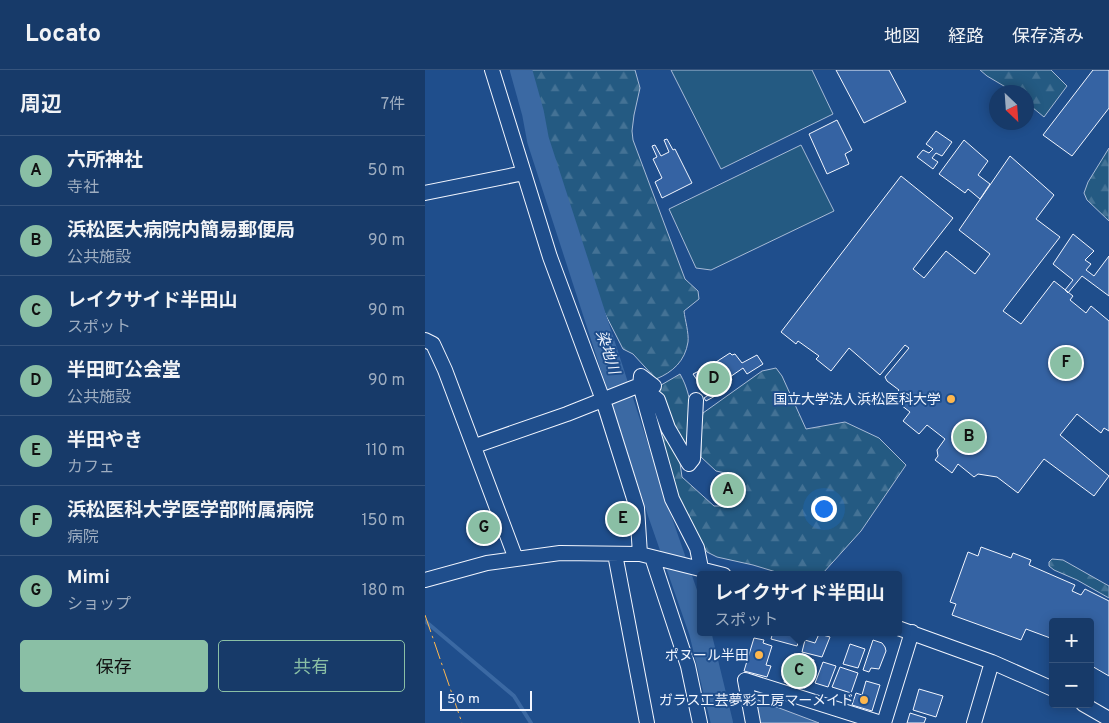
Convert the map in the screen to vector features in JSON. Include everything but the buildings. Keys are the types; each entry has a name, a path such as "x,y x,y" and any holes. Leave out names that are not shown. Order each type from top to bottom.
{"street":[{"path":"492,70 550,257 605,399 651,557 689,666 700,723"},
{"path":"425,194 524,173"},
{"path":"425,340 433,344 445,370 475,446 515,558"},
{"path":"475,446 643,386"},
{"path":"643,386 658,400 668,428 689,464 693,459 696,400"},
{"path":"643,386 672,499 697,548 701,568"},
{"path":"426,579 487,563 560,553 651,557 711,571"},
{"path":"615,554 647,723"},
{"path":"902,629 992,662 1049,687"},
{"path":"753,723 745,680 882,723 912,632"},
{"path":"974,723 992,662"},
{"path":"1090,708 1109,719"}],"green space":[{"path":"525,70 635,70 640,88 634,115 633,140 685,279 698,291 699,299 684,311 688,342 684,355 673,369 656,379 633,354 623,349 594,292 569,223 542,138 537,107"},
{"path":"671,70 812,70 833,114 721,169"},
{"path":"980,70 1051,70 1067,86 1044,117 1034,109 1034,85 1002,85"},
{"path":"801,145 834,211 711,270 696,268 669,209"},
{"path":"1109,148 1109,221 1087,200 1084,193 1088,182"},
{"path":"776,368 782,376 806,429 845,422 879,438 906,465 861,531 825,571 773,571 717,557 707,552 676,499 645,393 656,403 680,463 682,477 714,506 724,506 741,500 742,491 734,475 716,471 701,457 701,423 703,413 762,371"},
{"path":"680,374 685,384 690,405 692,426 690,459 656,388"},
{"path":"1052,559 1063,560 1109,586 1109,598 1077,580 1054,570 1049,566 1049,562"}],"shaded area":[{"path":"758,700 819,723 759,723 755,706"}],"waterway":[{"name":"染地川","path":"521,70 533,113 538,140 658,511 697,623"},
{"path":"425,621 514,696 531,723"},
{"name":"染地川","path":"701,636 722,723"}],"power":[{"path":"425,615 462,723"}],"place":[{"name":"浜松医科大学医学部附属病院","path":"1066,363"},
{"name":"半田町公会堂","path":"714,379"},
{"name":"国立大学法人浜松医科大学","path":"951,399"},
{"name":"浜松医大病院内簡易郵便局","path":"969,437"},
{"name":"六所神社","path":"728,490"},
{"name":"半田やき","path":"623,519"},
{"name":"Mimi","path":"484,528"},
{"name":"ポヌール半田","path":"759,655"},
{"name":"レイクサイド半田山","path":"799,671"},
{"name":"ガラス工芸夢彩工房マーメイド","path":"864,700"}]}
